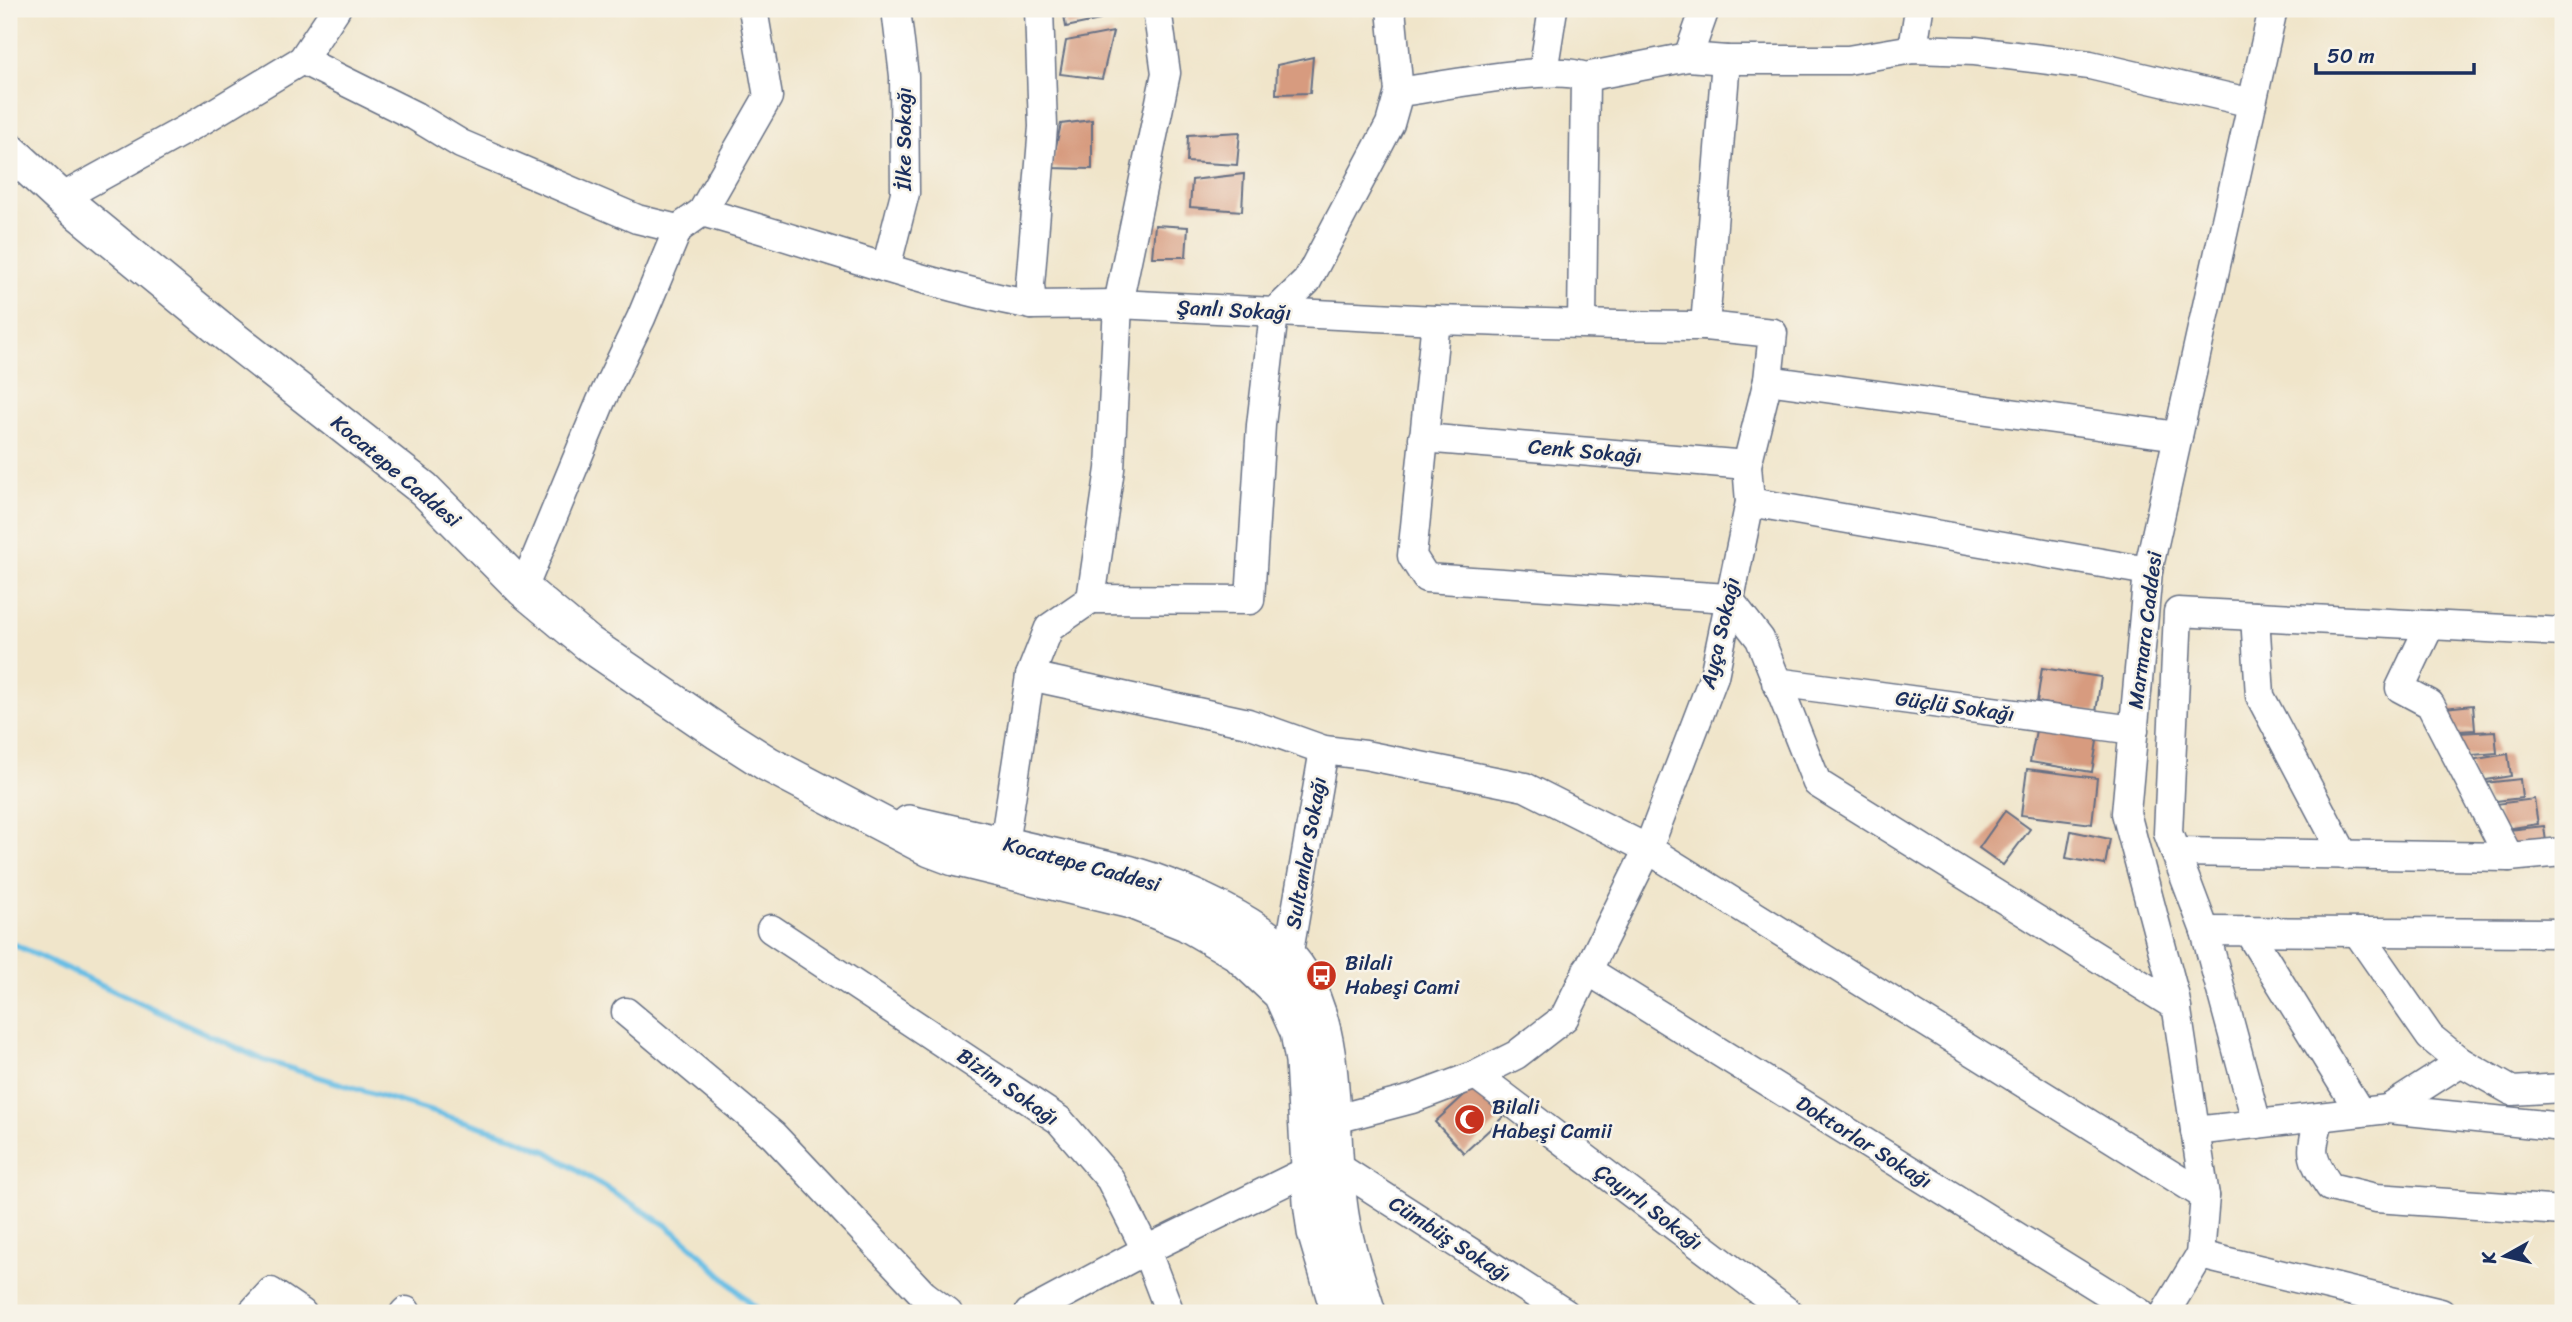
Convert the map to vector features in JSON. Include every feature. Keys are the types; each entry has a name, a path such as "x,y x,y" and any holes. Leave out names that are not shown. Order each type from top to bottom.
{"main road":[{"name":"Kocatepe Caddesi","path":"9,150 61,198 224,332 424,489 523,589 589,644 768,764 930,849 954,858 1001,856 1128,873 1161,883 1249,927 1270,941 1299,971 1319,1017 1327,1054 1320,1124 1322,1167 1315,1232 1339,1313"},
{"name":"Kocatepe Caddesi","path":"1001,856 1186,923 1236,951 1281,994 1298,1032 1320,1124"},
{"path":"1281,994 1288,957"},
{"name":"Kocatepe Caddesi","path":"1322,1167 1342,1223 1368,1313"}],"street":[{"path":"61,198 201,121 302,60 336,9"},
{"path":"523,589 601,401 641,318 678,229 702,212 768,97 753,9"},
{"name":"İlke Sokağı","path":"886,268 905,193 904,76 896,9"},
{"path":"1032,305 1030,285 1043,127 1039,9"},
{"path":"1091,599 1111,469 1118,304 1166,73 1157,9"},
{"path":"1001,856 1030,676 1049,628 1091,599 1250,600 1261,425 1274,313 1307,281 1391,124 1399,92 1391,9"},
{"path":"1543,72 1553,9"},
{"path":"1688,57 1705,9"},
{"path":"1913,49 1919,9"},
{"name":"Marmara Caddesi","path":"2165,1313 2200,1255 2205,1196 2177,1007 2126,813 2148,571 2273,9"},
{"path":"1399,92 1543,72 1577,73 1585,77 1688,57 1727,60 1848,60 1913,49 1975,51 2090,65 2252,103"},
{"path":"302,60 415,116 461,144 637,219 678,229"},
{"path":"1705,326 1727,60"},
{"path":"1582,323 1585,77"},
{"name":"Şanlı Sokağı","path":"702,212 973,294 1032,305 1118,304 1436,320 1610,326 1705,326"},
{"path":"1436,320 1412,556 1426,578 1728,598 1760,639 1817,783 2177,1007"},
{"name":"Ayça Sokağı","path":"1320,1124 1412,1099 1476,1075 1516,1055 1564,1018 1648,849 1714,676 1750,502 1747,465 1768,380 1773,333 1705,326"},
{"path":"1768,380 2178,436"},
{"name":"Cenk Sokağı","path":"1423,438 1747,465"},
{"path":"1750,502 2148,571"},
{"path":"2257,1124 2205,931 2168,833 2178,612 2563,632"},
{"path":"2255,616 2260,696 2344,855"},
{"path":"2430,625 2400,688 2430,704 2509,857"},
{"path":"1030,676 1248,723 1324,750 1525,787 1648,849 2205,1196"},
{"name":"Güçlü Sokağı","path":"1776,682 2134,730"},
{"name":"Sultanlar Sokağı","path":"1288,957 1324,750"},
{"path":"2175,852 2509,857 2563,852"},
{"name":"Bizim Sokağı","path":"771,929 1059,1120 1110,1179 1146,1250 1170,1313"},
{"path":"2205,931 2563,933"},
{"path":"2248,931 2360,1112"},
{"path":"2357,932 2430,1037 2461,1062 2512,1091 2563,1088"},
{"name":"Doktorlar Sokağı","path":"1587,970 2140,1313"},
{"path":"626,1012 773,1135 923,1294 948,1313"},
{"path":"2388,1109 2461,1062"},
{"name":"Çayırlı Sokağı","path":"1476,1075 1789,1313"},
{"path":"2195,1131 2388,1109 2563,1127"},
{"path":"2320,1117 2312,1145 2314,1163 2329,1187 2375,1198 2563,1211"},
{"path":"1029,1313 1146,1250 1322,1167"},
{"name":"Cümbüş Sokağı","path":"1322,1167 1565,1313"},
{"path":"2200,1255 2441,1313"},
{"path":"252,1313 271,1292 302,1313"}],"building":[{"path":"1063,9 1097,9 1100,20 1066,27"},
{"path":"1162,9 1195,9 1194,13"},
{"path":"1113,32 1102,79 1060,74 1066,41"},
{"path":"1313,57 1310,93 1276,94 1277,65"},
{"path":"1092,120 1092,169 1051,168 1061,124"},
{"path":"1240,132 1237,165 1187,162 1188,135"},
{"path":"1244,174 1242,211 1190,207 1192,180"},
{"path":"1155,225 1188,227 1186,257 1152,257"},
{"path":"2042,668 2101,677 2096,712 2037,702"},
{"path":"2473,705 2475,730 2446,732 2444,708"},
{"path":"2037,725 2098,735 2092,772 2030,762"},
{"path":"2495,731 2497,753 2460,756 2458,733"},
{"path":"2508,754 2511,776 2474,782 2470,760"},
{"path":"2027,769 2097,778 2092,824 2021,815"},
{"path":"2520,779 2522,798 2487,802 2485,783"},
{"path":"2534,799 2538,824 2500,830 2496,804"},
{"path":"2005,811 2030,829 2003,865 1979,848"},
{"path":"2544,826 2547,850 2512,854 2509,830"},
{"path":"2071,831 2110,839 2105,865 2066,858"},
{"name":"Bilali Habeşi Camii","path":"1474,1086 1503,1117 1464,1153 1435,1122"}],"waterway":[{"path":"9,942 263,1060 508,1135 548,1152 666,1225 692,1246 760,1313"}],"place":[{"name":"Bilali Habeşi Cami","path":"1322,975"},
{"name":"Bilali Habeşi Camii","path":"1469,1119"}]}
